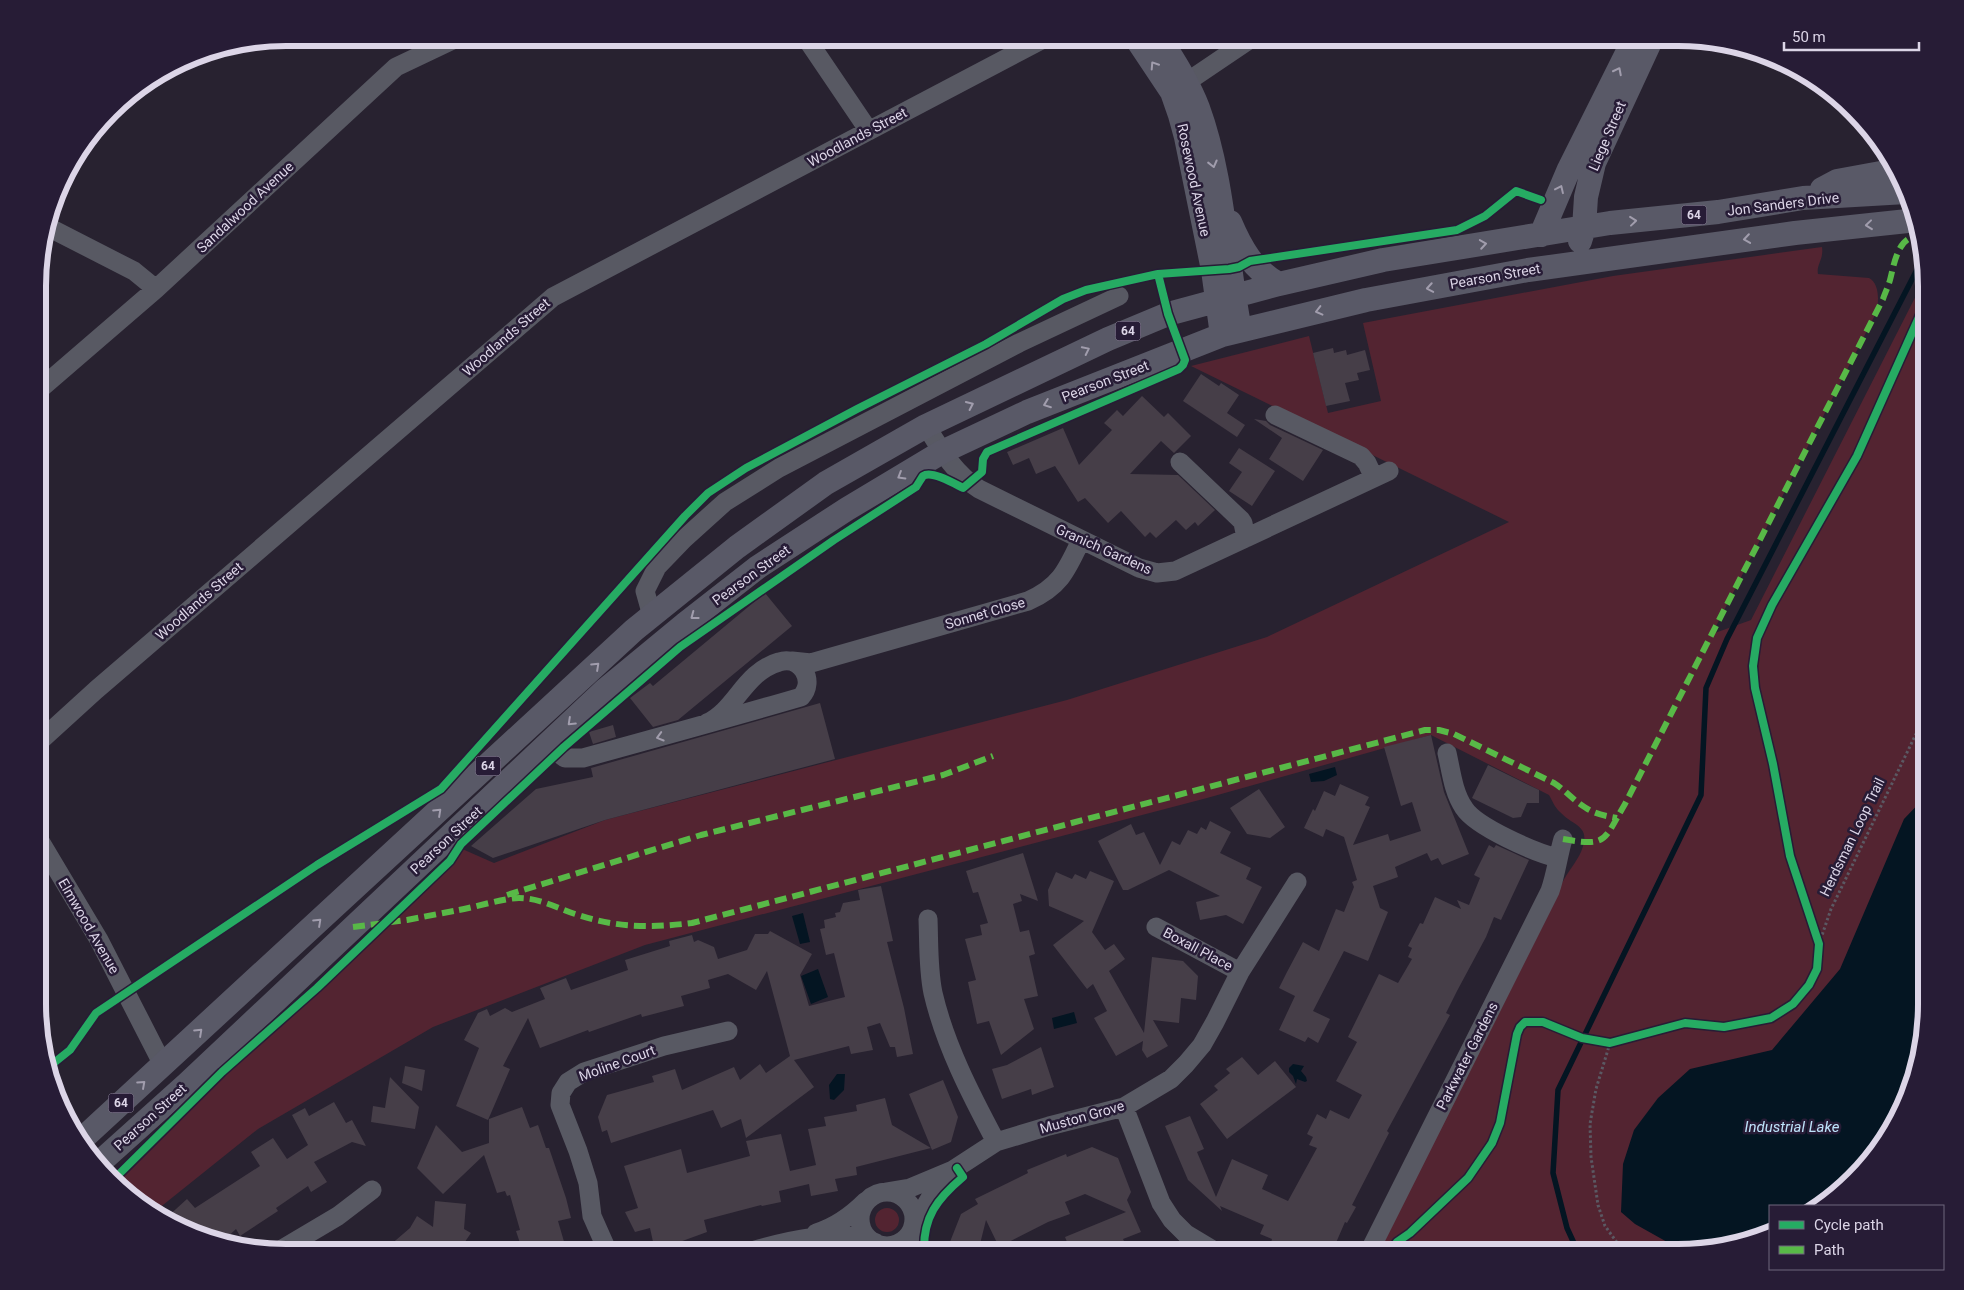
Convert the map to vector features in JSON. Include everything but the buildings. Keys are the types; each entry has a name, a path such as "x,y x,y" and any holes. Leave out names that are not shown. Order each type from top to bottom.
{"main road":[{"name":"Rosewood Avenue","path":"1143,46 1179,88 1204,128 1220,200 1225,298 1231,332"},
{"name":"Rosewood Avenue","path":"1161,46 1179,88 1186,137 1213,270 1225,298"},
{"name":"Liege Street","path":"1542,234 1585,136 1631,46"},
{"name":"Liege Street","path":"1564,265 1578,245 1584,228 1586,197 1594,163 1648,46"},
{"path":"1803,198 1837,181 1889,172"},
{"name":"Jon Sanders Drive","path":"1542,234 1718,212 1803,198 1899,192"},
{"path":"1220,200 1241,248 1250,261 1266,276 1279,284"},
{"name":"64","path":"1564,265 1795,233 1909,221"},
{"name":"Pearson Street","path":"86,1136 652,616 737,547 826,483 926,426 1108,339 1168,314 1279,284 1383,260 1542,234"},
{"name":"Pearson Street","path":"104,1159 186,1085 613,684 684,624 758,567 847,509 942,452 1027,412 1231,332 1366,300 1564,265"}],"street":[{"name":"Sandalwood Avenue","path":"46,385 156,289 396,67 440,46"},
{"path":"811,46 869,131"},
{"name":"Woodlands Street","path":"46,736 96,690 553,297 1030,46"},
{"path":"1179,88 1240,46"},
{"path":"53,230 134,271 156,289"},
{"path":"652,616 644,591 657,567 684,539 725,502 779,468 1019,343 1119,296"},
{"name":"Granich Gardens","path":"926,426 954,468 979,489 1139,568 1157,573 1175,570 1382,474 1361,456 1275,416"},
{"path":"1180,462 1241,520 1246,538"},
{"name":"Sonnet Close","path":"812,663 1028,601 1052,588 1069,565 1082,540"},
{"path":"792,661 802,668 808,682"},
{"path":"547,745 566,758 584,758 707,724 801,697 807,688 807,670 812,663 778,662 762,671 747,684 722,716 707,724"},
{"path":"747,684 744,690 745,699 752,705 767,707"},
{"path":"1446,753 1457,793 1464,809 1500,834 1540,854 1558,858"},
{"name":"Parkwater Gardens","path":"1373,1244 1550,891 1564,839"},
{"name":"Elmwood Avenue","path":"46,851 99,940 163,1065"},
{"name":"Muston Grove","path":"877,1195 910,1188 953,1170 996,1142 1124,1107 1171,1078 1202,1045 1240,972 1296,882"},
{"path":"928,919 929,966 933,993 951,1048 996,1142"},
{"name":"Boxall Place","path":"1156,927 1240,972"},
{"name":"Moline Court","path":"604,1244 592,1216 588,1183 560,1105 561,1093 568,1082 584,1072 664,1046 728,1031"},
{"path":"1124,1107 1161,1203 1172,1220 1186,1234 1203,1244"},
{"path":"897,1244 905,1240 936,1188 953,1170"},
{"path":"291,1244 338,1216 372,1190"},
{"path":"878,1244 864,1233 860,1215 863,1206 877,1195 894,1192 908,1201 914,1217 915,1244"},
{"path":"780,1244 826,1230 852,1215 877,1195"},
{"path":"796,1240 840,1236 860,1237 875,1244"}],"path":[{"path":"1813,926 1819,948"},
{"path":"1618,1244 1605,1226 1598,1205 1590,1157 1590,1124 1607,1043 1620,1041"}],"shaded area":[{"path":"1822,247 1818,274 1869,278 1877,289 1878,304 1876,313 1712,634 1751,620 1918,292 1918,1004 1916,1036 1910,1066 1900,1096 1886,1124 1848,1174 1808,1205 1769,1205 1769,1226 1740,1236 1710,1242 1678,1244 1383,1244 1562,883 1579,856 1584,843 1583,831 1558,810 1549,795 1431,735 1207,798 645,945 433,1027 258,1129 160,1208 118,1175 222,1072 383,925 460,848 494,863 605,820 1067,700 1267,637 1509,522 1191,366 1309,336 1328,413 1381,401 1363,323 1613,276"},
{"path":"882,1208 892,1208 899,1215 899,1225 892,1232 882,1232 875,1225 875,1215"}],"water":[{"path":"1335,767 1337,775 1324,781 1311,782 1309,774"},
{"name":"Industrial Lake","path":"1918,804 1918,1004 1916,1036 1910,1066 1900,1096 1886,1124 1848,1174 1811,1203 1808,1205 1769,1205 1769,1226 1740,1236 1710,1242 1671,1244 1635,1224 1621,1212 1623,1164 1634,1130 1658,1098 1690,1069 1772,1050 1840,969 1904,819"},
{"path":"803,913 810,942 800,944 792,916"},
{"path":"818,969 828,997 811,1004 801,976"},
{"path":"1074,1012 1077,1023 1054,1029 1052,1018"},
{"path":"1293,1064 1304,1066 1301,1071 1307,1081 1297,1079 1296,1084 1289,1072 1289,1068"},
{"path":"837,1074 845,1074 844,1090 834,1100 830,1099 829,1085"}],"waterway":[{"path":"1574,1244 1567,1228 1553,1173 1558,1090 1701,795 1706,688 1727,639 1917,270"}],"marked path":[{"path":"1563,839 1589,842 1603,838 1625,804 1883,299 1898,251 1907,240 1913,237"},
{"path":"459,910 513,898 526,898 605,922 633,926 692,923 1425,730 1439,730 1454,734 1554,783 1589,810 1617,818"},
{"path":"507,895 701,835 943,775 993,756"},
{"path":"353,927 407,920 464,909"}],"cycle path":[{"path":"53,1063 70,1050 96,1013 317,865 441,789 685,516 708,493 746,468 986,344 1063,299 1086,290 1158,274 1229,269 1239,267 1250,261 1457,230 1485,216 1516,191 1541,200"},
{"path":"118,1175 222,1072 317,988 450,861 461,844 564,747 680,647 834,540 916,487 923,476 938,476 963,488 982,472 983,459 987,452 1179,369 1185,360 1168,314 1158,274"},
{"path":"1396,1244 1410,1233 1468,1178 1492,1143 1500,1123 1517,1034 1525,1022 1543,1022 1582,1038 1610,1043 1685,1023 1724,1027 1771,1018 1793,1004 1809,985 1817,969 1819,944 1790,856 1773,764 1755,688 1753,666 1757,638 1772,605 1857,456 1918,319"},
{"path":"924,1244 926,1229 933,1210 946,1193 963,1177 957,1168"}]}
